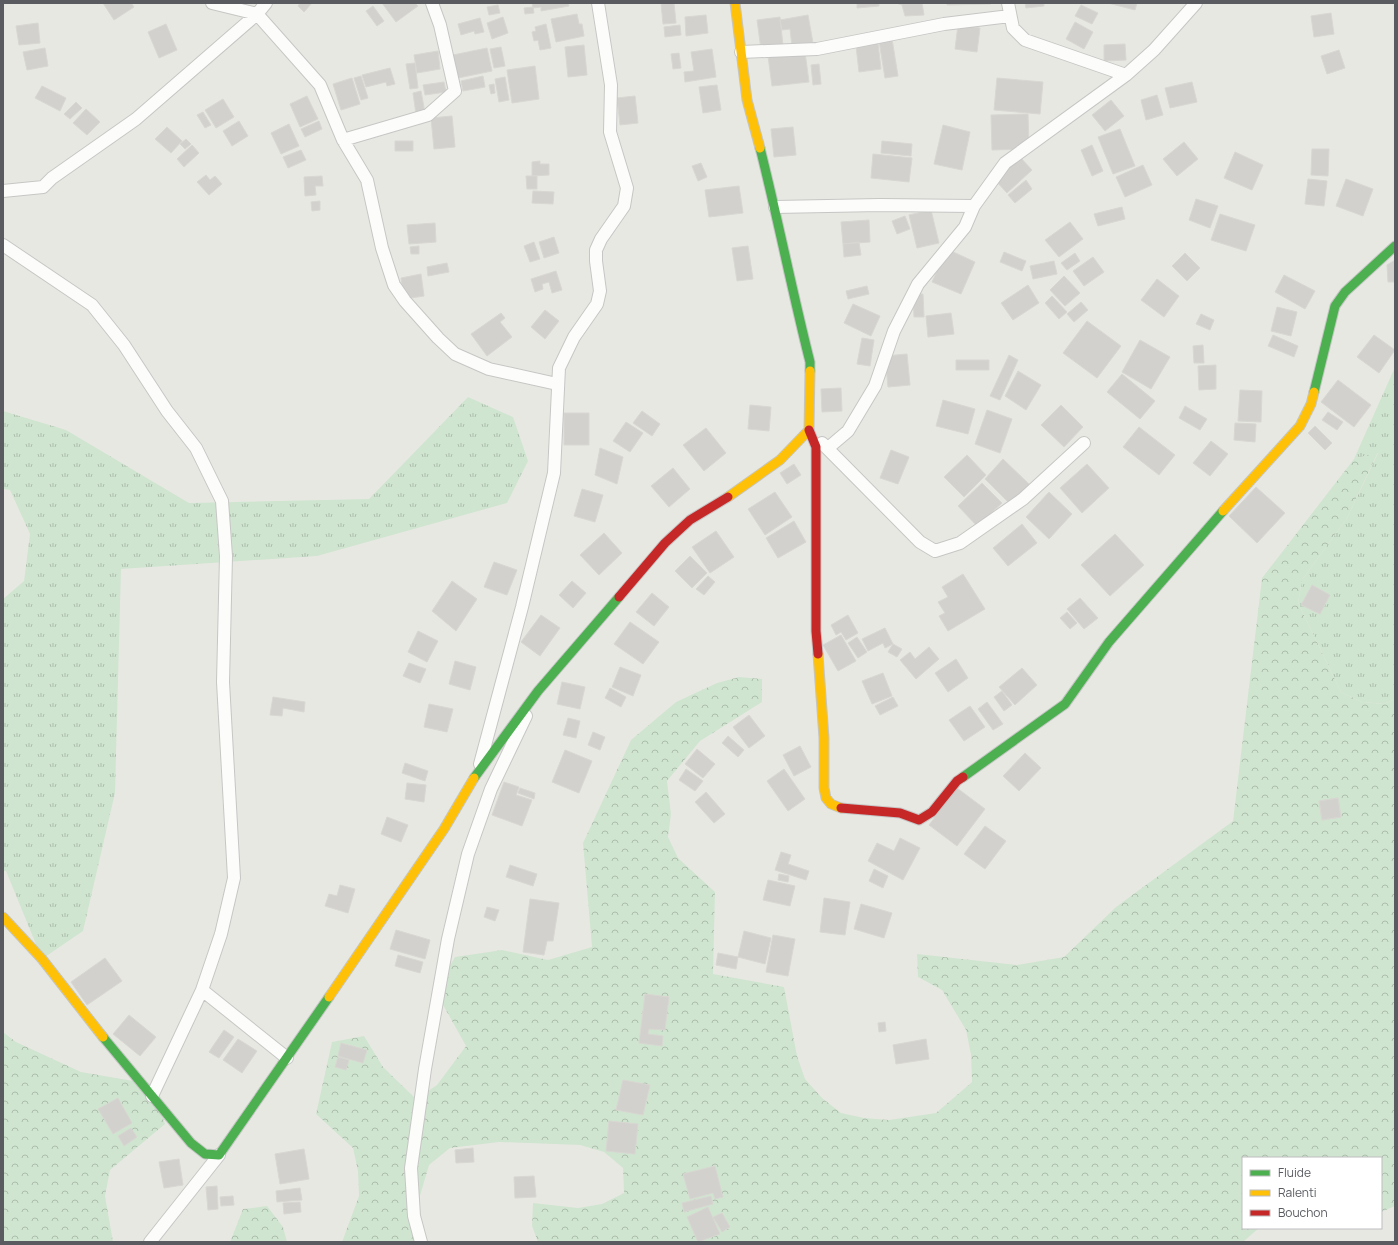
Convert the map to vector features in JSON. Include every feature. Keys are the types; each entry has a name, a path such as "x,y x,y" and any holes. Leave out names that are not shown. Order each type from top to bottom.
{"main road":[{"path":"735,3 747,100 775,207 793,295 810,362 809,430 816,447 816,631 824,738 824,788 826,798 831,804 839,808 900,813 919,820 932,812 957,781 1065,704 1108,642 1178,565 1230,502 1300,426 1311,404 1335,306 1346,292 1395,246"},
{"path":"3,917 42,959 191,1144 205,1154 219,1155 394,904 444,829 478,771 538,691 665,543 690,520 739,490 780,460 809,430"}],"street":[{"path":"212,3 257,14 320,85 343,140 367,180 382,248 394,285 404,301 455,354 490,369 558,384"},
{"path":"3,191 43,187 52,178 136,119 257,14 266,3"},
{"path":"343,140 428,115 454,91 440,25 432,3"},
{"path":"478,771 522,607 554,473 560,368 574,337 597,304 600,291 596,250 624,206 627,188 610,132 611,85 598,3"},
{"path":"1008,3 1013,28 1025,40 1126,75"},
{"path":"828,448 848,431 860,414 875,386 894,332 918,284 965,227 974,206 1005,163 1126,75 1154,50 1196,3"},
{"path":"741,52 817,49 944,24 1010,16"},
{"path":"775,207 880,205 974,206"},
{"path":"3,245 92,305 124,345 167,411 196,448 222,501 226,556 223,682 234,878 221,934 202,990 152,1096"},
{"path":"809,430 920,542 935,551 960,544 1023,500 1084,443"},
{"path":"421,1242 414,1216 411,1168 425,1069 448,939 468,854 491,789 538,691"},
{"path":"202,990 287,1058"},
{"path":"150,1242 219,1155"}],"green space":[{"path":"1395,367 1395,699 1384,704 1362,702 1341,692 1298,603 1302,580 1347,518 1378,453 1354,459"},
{"path":"468,397 513,417 528,461 507,503 317,556 121,569 115,793 83,931 42,959 6,871 3,871 3,599 24,581 30,534 10,490 3,489 3,411 66,430 189,503 369,499"},
{"path":"1378,452 1347,518 1302,580 1298,603 1341,692 1362,702 1384,704 1395,699 1395,1206 1382,1212 1382,1157 1242,1157 1242,1229 1258,1229 1243,1242 538,1242 532,1226 533,1203 578,1208 602,1204 624,1193 623,1168 604,1152 580,1145 499,1142 450,1148 429,1165 414,1216 421,1242 342,1242 359,1196 358,1171 353,1148 316,1114 332,1042 364,1036 383,1067 416,1099 437,1085 466,1046 442,1003 442,979 455,957 502,950 548,960 592,947 583,843 631,740 676,702 717,683 739,677 762,679 762,702 700,741 667,781 671,814 668,837 678,858 715,892 713,974 784,987 797,1056 805,1079 822,1098 841,1113 864,1118 889,1120 936,1113 972,1082 971,1055 966,1030 942,990 918,977 917,954 1017,965 1064,957 1116,907 1233,821 1262,578 1354,459"},
{"path":"3,1032 16,1042 81,1072 151,1084 165,1124 110,1170 105,1196 113,1242 3,1242"},
{"path":"267,1206 283,1227 287,1242 230,1242 243,1209"}],"building":[{"path":"103,3 131,3 134,7 114,20"},
{"path":"300,3 312,3 304,12 298,6"},
{"path":"382,3 415,3 418,6 396,22"},
{"path":"532,3 568,3 569,6 541,11 541,7 533,8"},
{"path":"661,3 674,3 676,23 663,24"},
{"path":"857,3 879,3 879,6 857,8"},
{"path":"896,3 922,3 924,15 905,16 902,5"},
{"path":"947,3 991,3 991,4 947,5"},
{"path":"1025,3 1044,3 1044,6 1026,8"},
{"path":"1108,3 1137,3 1135,10"},
{"path":"498,5 500,13 489,15 487,7"},
{"path":"1081,5 1098,13 1092,24 1075,16"},
{"path":"373,6 384,21 377,26 366,11"},
{"path":"533,7 534,13 525,14 524,8"},
{"path":"1331,13 1334,34 1314,37 1311,16"},
{"path":"577,14 579,24 582,24 584,36 556,42 551,19"},
{"path":"706,15 708,33 686,36 685,17"},
{"path":"808,15 813,43 792,46 790,29 782,30 780,20"},
{"path":"503,17 508,33 492,39 487,23"},
{"path":"780,17 783,46 761,49 757,20"},
{"path":"480,18 484,32 475,34 474,31 461,35 458,24"},
{"path":"1075,22 1093,32 1084,49 1066,39"},
{"path":"38,23 40,43 19,45 16,26"},
{"path":"166,24 177,50 159,58 148,32"},
{"path":"546,24 551,48 540,50 538,40 534,41 532,32 536,31 535,27"},
{"path":"680,25 681,35 665,37 664,27"},
{"path":"958,25 980,28 977,52 955,49"},
{"path":"892,39 898,76 885,78 879,41"},
{"path":"878,43 881,69 859,72 856,46"},
{"path":"1125,44 1126,60 1104,61 1104,45"},
{"path":"584,45 587,75 568,77 565,47"},
{"path":"501,47 505,66 494,68 490,49"},
{"path":"45,48 48,66 27,70 23,52"},
{"path":"487,48 492,71 458,78 453,55"},
{"path":"712,49 716,77 685,82 684,72 694,71 691,52"},
{"path":"1339,50 1345,68 1327,74 1321,56"},
{"path":"438,51 440,69 417,73 414,55"},
{"path":"805,52 809,82 772,86 768,56"},
{"path":"679,53 681,68 673,69 671,54"},
{"path":"415,63 418,88 410,89 406,64"},
{"path":"819,64 821,84 813,85 811,65"},
{"path":"535,66 539,99 512,103 507,70"},
{"path":"390,68 395,84 387,86 386,82 366,87 362,75"},
{"path":"361,76 368,98 361,100 354,78"},
{"path":"483,76 485,87 463,91 461,81"},
{"path":"505,77 509,100 499,102 495,79"},
{"path":"352,78 360,104 341,110 333,84"},
{"path":"997,78 1043,82 1040,114 994,110"},
{"path":"444,82 446,92 425,95 423,85"},
{"path":"1192,82 1197,102 1170,108 1165,88"},
{"path":"494,84 495,93 491,94 489,85"},
{"path":"717,85 721,110 703,113 699,87"},
{"path":"42,86 66,98 60,111 35,98"},
{"path":"421,91 425,113 416,114 413,93"},
{"path":"1157,95 1163,115 1146,120 1141,100"},
{"path":"307,96 318,119 300,127 290,104"},
{"path":"635,96 638,123 620,125 617,98"},
{"path":"223,99 234,117 216,128 205,110"},
{"path":"1111,100 1124,116 1105,131 1092,115"},
{"path":"76,102 82,108 70,119 64,114"},
{"path":"86,109 100,122 87,135 73,123"},
{"path":"203,112 211,125 205,128 197,115"},
{"path":"1028,114 1029,149 992,150 991,115"},
{"path":"452,116 455,147 434,149 431,118"},
{"path":"239,121 248,136 232,146 223,131"},
{"path":"319,121 322,129 305,137 301,129"},
{"path":"289,124 299,146 281,154 271,133"},
{"path":"943,125 970,132 962,170 934,164"},
{"path":"167,127 182,141 171,153 155,139"},
{"path":"793,127 796,155 774,157 771,129"},
{"path":"1120,129 1135,166 1113,174 1098,137"},
{"path":"186,139 191,144 185,149 180,144"},
{"path":"395,141 413,141 413,151 395,151"},
{"path":"882,141 912,144 911,156 881,153"},
{"path":"1184,142 1198,159 1177,176 1163,159"},
{"path":"192,145 199,153 184,167 177,159"},
{"path":"1092,145 1103,171 1092,176 1081,150"},
{"path":"1312,149 1329,149 1328,176 1311,175"},
{"path":"301,150 306,160 288,168 283,157"},
{"path":"1235,152 1263,165 1252,190 1224,178"},
{"path":"873,154 912,158 909,182 871,178"},
{"path":"1020,157 1032,170 1007,193 995,180"},
{"path":"540,161 540,164 549,164 549,175 532,176 532,162"},
{"path":"701,163 707,177 698,181 692,166"},
{"path":"1143,165 1152,185 1125,197 1116,177"},
{"path":"206,175 210,180 215,176 222,184 209,195 197,182"},
{"path":"322,176 323,186 315,186 316,195 305,196 304,177"},
{"path":"526,176 537,176 537,189 527,189"},
{"path":"1308,179 1327,181 1324,206 1305,204"},
{"path":"1346,179 1373,189 1363,216 1336,206"},
{"path":"1026,180 1032,189 1015,203 1008,195"},
{"path":"739,186 743,213 709,217 705,190"},
{"path":"533,191 554,192 553,204 532,203"},
{"path":"1196,199 1218,206 1210,228 1189,220"},
{"path":"320,201 320,210 312,211 311,202"},
{"path":"1122,207 1125,219 1098,226 1094,214"},
{"path":"931,210 939,243 917,248 909,215"},
{"path":"1220,214 1255,225 1246,251 1211,240"},
{"path":"905,216 910,229 897,234 892,221"},
{"path":"869,220 870,242 843,244 841,222"},
{"path":"1070,222 1083,239 1059,257 1045,240"},
{"path":"435,223 436,242 409,244 407,225"},
{"path":"554,237 559,253 544,258 539,242"},
{"path":"534,242 540,259 530,262 524,246"},
{"path":"859,242 861,255 844,257 843,244"},
{"path":"419,246 419,254 411,254 410,247"},
{"path":"748,246 753,279 737,281 732,248"},
{"path":"947,249 975,262 961,294 932,282"},
{"path":"1004,252 1026,261 1022,271 1000,262"},
{"path":"1075,253 1080,261 1067,270 1061,263"},
{"path":"1185,253 1200,268 1187,281 1172,266"},
{"path":"1093,257 1104,272 1084,286 1073,271"},
{"path":"1395,260 1395,282 1388,282 1387,265"},
{"path":"1054,261 1057,274 1033,279 1030,266"},
{"path":"447,263 449,272 428,276 427,267"},
{"path":"556,271 562,290 552,293 549,282 542,284 543,289 535,292 531,279"},
{"path":"421,274 424,296 404,299 401,278"},
{"path":"1284,275 1315,291 1305,309 1275,292"},
{"path":"1064,276 1080,293 1065,306 1050,290"},
{"path":"1157,279 1179,296 1164,317 1141,300"},
{"path":"1028,285 1039,303 1013,320 1001,303"},
{"path":"867,286 869,294 848,299 846,291"},
{"path":"913,294 923,294 924,317 914,317"},
{"path":"1052,296 1067,312 1059,319 1045,303"},
{"path":"1081,302 1088,310 1074,322 1067,314"},
{"path":"853,304 880,316 871,336 844,323"},
{"path":"1277,307 1297,312 1291,336 1271,331"},
{"path":"545,310 559,321 545,339 531,327"},
{"path":"501,313 505,318 500,322 512,337 487,356 471,334"},
{"path":"951,313 954,334 928,337 926,316"},
{"path":"1201,314 1214,320 1210,330 1196,324"},
{"path":"1087,321 1121,346 1097,378 1063,353"},
{"path":"1273,335 1298,346 1294,357 1268,346"},
{"path":"1374,335 1395,350 1379,373 1357,357"},
{"path":"862,338 874,340 870,366 857,364"},
{"path":"1140,340 1170,357 1151,389 1122,372"},
{"path":"1203,345 1204,363 1194,363 1193,346"},
{"path":"907,354 910,385 888,387 885,356"},
{"path":"1009,355 1018,360 1000,400 990,396"},
{"path":"956,360 989,360 989,370 956,370"},
{"path":"1216,365 1216,389 1199,390 1198,366"},
{"path":"1018,371 1041,385 1026,410 1005,396"},
{"path":"1122,374 1155,401 1140,419 1107,392"},
{"path":"1338,380 1371,405 1354,427 1321,402"},
{"path":"841,388 842,411 822,412 821,389"},
{"path":"1240,390 1262,391 1261,422 1238,421"},
{"path":"943,400 975,409 968,434 936,426"},
{"path":"750,405 771,407 769,431 748,429"},
{"path":"1061,405 1083,427 1064,447 1041,425"},
{"path":"1185,406 1207,419 1200,430 1179,418"},
{"path":"987,410 1012,419 1000,453 975,444"},
{"path":"642,411 660,424 652,436 633,423"},
{"path":"1328,412 1343,422 1337,430 1322,420"},
{"path":"564,413 589,413 589,445 564,445"},
{"path":"626,422 643,433 630,452 613,441"},
{"path":"1235,423 1256,424 1255,442 1234,440"},
{"path":"1315,426 1332,443 1325,450 1308,433"},
{"path":"1139,427 1175,455 1159,475 1123,447"},
{"path":"706,428 726,453 704,471 683,445"},
{"path":"1211,441 1228,454 1210,476 1193,463"},
{"path":"600,448 623,457 617,484 595,475"},
{"path":"891,450 909,457 898,484 880,478"},
{"path":"967,455 986,475 964,497 944,477"},
{"path":"1003,459 1029,484 1010,504 985,479"},
{"path":"794,464 801,475 787,484 780,473"},
{"path":"1087,464 1109,488 1082,513 1060,488"},
{"path":"673,468 690,489 669,507 651,486"},
{"path":"982,483 1002,503 977,526 958,506"},
{"path":"1256,487 1285,513 1257,543 1229,516"},
{"path":"582,489 603,495 595,522 574,516"},
{"path":"775,492 792,517 765,535 748,509"},
{"path":"1049,492 1072,514 1049,539 1026,517"},
{"path":"794,521 806,542 778,558 766,538"},
{"path":"1022,524 1037,543 1008,566 993,548"},
{"path":"716,531 734,557 710,573 692,547"},
{"path":"604,533 622,553 599,575 580,555"},
{"path":"1115,534 1144,565 1110,596 1081,565"},
{"path":"690,556 707,573 692,588 675,571"},
{"path":"494,562 517,570 507,595 484,587"},
{"path":"963,574 985,609 948,631 939,616 945,613 938,602 948,597 942,587"},
{"path":"708,576 715,582 704,595 696,589"},
{"path":"452,581 477,599 456,631 432,611"},
{"path":"572,581 586,593 573,608 559,595"},
{"path":"1312,585 1330,595 1320,614 1301,605"},
{"path":"652,593 669,607 654,626 636,612"},
{"path":"1080,598 1098,618 1084,629 1067,609"},
{"path":"1067,612 1077,623 1070,629 1060,618"},
{"path":"541,615 560,628 540,656 521,642"},
{"path":"848,615 858,633 846,640 841,632 836,635 831,625"},
{"path":"630,622 659,642 643,664 614,644"},
{"path":"885,628 893,644 885,648 883,643 868,651 862,639"},
{"path":"418,631 438,641 427,662 408,652"},
{"path":"841,635 856,661 838,671 823,645"},
{"path":"857,637 867,652 858,658 848,643"},
{"path":"893,644 902,649 897,657 888,652"},
{"path":"929,647 939,659 916,679 900,660 910,652 915,659"},
{"path":"956,659 968,678 948,692 935,673"},
{"path":"455,661 476,667 470,690 449,684"},
{"path":"409,663 426,669 420,683 403,676"},
{"path":"620,667 641,675 633,696 612,687"},
{"path":"1022,668 1037,685 1015,705 999,687"},
{"path":"883,673 892,696 872,704 862,681"},
{"path":"562,682 585,687 580,709 557,704"},
{"path":"610,688 626,697 621,707 605,698"},
{"path":"1002,691 1012,705 1004,711 994,697"},
{"path":"273,697 305,702 304,712 283,708 282,716 270,715"},
{"path":"893,697 898,706 880,715 875,706"},
{"path":"987,702 1003,724 993,730 978,709"},
{"path":"429,704 453,709 447,732 424,727"},
{"path":"970,706 985,727 964,741 949,720"},
{"path":"749,715 765,736 749,748 733,727"},
{"path":"568,718 580,721 576,738 563,735"},
{"path":"593,732 605,737 600,750 588,745"},
{"path":"728,736 744,750 738,757 722,743"},
{"path":"800,746 811,767 794,776 783,755"},
{"path":"697,749 715,764 703,778 685,764"},
{"path":"565,750 592,761 579,793 552,782"},
{"path":"1025,753 1041,768 1019,791 1003,776"},
{"path":"405,763 428,771 425,781 402,773"},
{"path":"686,769 703,781 695,791 679,780"},
{"path":"784,769 805,799 788,811 767,781"},
{"path":"504,782 519,787 516,795 532,800 522,826 492,815"},
{"path":"407,783 426,785 424,802 405,799"},
{"path":"520,788 535,793 534,799 518,793"},
{"path":"957,788 985,809 957,846 929,825"},
{"path":"706,792 725,814 714,823 695,802"},
{"path":"1338,798 1341,817 1322,820 1319,801"},
{"path":"1338,798 1341,817 1322,820 1319,801"},
{"path":"387,817 408,825 401,842 381,834"},
{"path":"985,826 1006,841 985,869 964,854"},
{"path":"900,838 920,848 903,880 868,861 877,843 894,851"},
{"path":"781,852 791,855 788,864 809,871 806,880 775,870"},
{"path":"510,865 537,874 533,886 506,877"},
{"path":"874,869 888,876 883,888 869,881"},
{"path":"779,874 789,876 788,882 778,880"},
{"path":"768,880 795,886 790,906 763,900"},
{"path":"340,885 355,889 348,913 325,906 329,894 337,896"},
{"path":"824,898 850,902 845,935 820,932"},
{"path":"530,899 559,903 553,941 547,941 544,955 523,952"},
{"path":"861,904 892,913 884,938 854,929"},
{"path":"487,907 499,910 495,921 484,917"},
{"path":"396,930 430,940 425,959 390,949"},
{"path":"744,931 771,938 765,964 738,957"},
{"path":"773,935 795,939 788,976 766,972"},
{"path":"718,953 738,957 736,969 716,965"},
{"path":"398,955 423,962 420,973 395,966"},
{"path":"105,958 122,981 87,1005 71,982"},
{"path":"645,994 669,997 665,1030 649,1029 648,1034 663,1036 662,1046 639,1043"},
{"path":"129,1015 156,1037 140,1056 113,1034"},
{"path":"885,1022 886,1031 879,1032 878,1023"},
{"path":"224,1030 234,1037 219,1058 209,1052"},
{"path":"238,1039 257,1051 242,1073 223,1060"},
{"path":"926,1039 929,1059 896,1064 893,1045"},
{"path":"341,1043 367,1050 363,1063 338,1056"},
{"path":"338,1057 349,1060 346,1070 335,1067"},
{"path":"623,1080 650,1085 643,1115 616,1110"},
{"path":"118,1098 132,1123 113,1134 98,1109"},
{"path":"609,1121 638,1124 635,1154 606,1151"},
{"path":"131,1128 137,1137 124,1146 118,1136"},
{"path":"473,1148 474,1162 456,1163 455,1150"},
{"path":"304,1149 309,1179 280,1184 275,1154"},
{"path":"179,1159 183,1185 164,1188 159,1162"},
{"path":"715,1166 723,1197 715,1199 713,1193 690,1199 683,1174"},
{"path":"534,1176 536,1197 515,1198 514,1177"},
{"path":"217,1186 218,1209 208,1210 206,1187"},
{"path":"300,1188 302,1200 277,1202 276,1191"},
{"path":"233,1196 234,1205 221,1206 220,1197"},
{"path":"711,1196 713,1204 684,1212 682,1203"},
{"path":"300,1202 301,1212 284,1214 283,1203"},
{"path":"708,1207 720,1234 698,1242 687,1217"},
{"path":"722,1213 730,1227 722,1232 713,1217"}],"traffic: fast":[{"path":"760,148 810,362 810,371"},
{"path":"1314,392 1335,306 1345,292 1395,246"},
{"path":"963,777 1065,704 1109,642 1223,511"},
{"path":"474,778 538,691 619,597"},
{"path":"103,1037 191,1143 205,1154 219,1155 329,997"}],"traffic: slow":[{"path":"735,3 747,100 760,148"},
{"path":"728,497 780,460 809,430 810,371"},
{"path":"1223,511 1300,426 1311,404 1314,392"},
{"path":"818,654 824,738 824,788 826,798 831,804 841,808"},
{"path":"329,997 444,829 474,778"},
{"path":"3,917 42,959 103,1037"}],"traffic: jam":[{"path":"809,430 816,447 816,631 818,654"},
{"path":"619,597 665,543 690,520 728,497"},
{"path":"841,808 900,813 919,820 932,812 957,781 963,777"}]}
